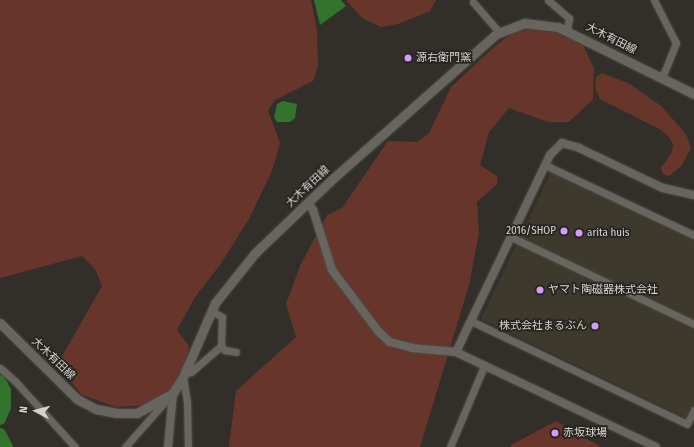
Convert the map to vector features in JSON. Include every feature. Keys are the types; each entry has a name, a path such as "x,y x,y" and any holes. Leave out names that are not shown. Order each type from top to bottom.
{"main road":[{"name":"大木有田線","path":"0,323 77,399 96,409 117,413 137,413 173,393 184,375 212,311 241,269 308,203 499,32 524,23 533,22 558,26 694,94"}],"street":[{"path":"548,0 569,18 567,31"},
{"path":"654,0 676,43 662,78"},
{"path":"477,2 499,32"},
{"path":"456,352 545,165 556,148 562,143 569,143 663,188 694,195"},
{"path":"545,165 694,235"},
{"path":"308,203 313,210 332,270 378,331 390,342 401,346 456,352 656,447"},
{"path":"511,237 694,324"},
{"path":"188,447 187,400 184,375 191,372 221,346 222,317 212,311"},
{"path":"471,321 687,424 694,410"},
{"path":"221,346 225,350 236,352"},
{"path":"450,447 484,366"},
{"path":"0,368 15,381 75,447"},
{"path":"125,447 173,393"},
{"path":"168,447 173,393"}],"shaded area":[{"path":"0,0 311,0 317,30 318,67 313,81 275,100 268,110 280,143 272,171 249,219 220,265 195,297 177,330 189,346 185,369 170,390 145,405 116,407 82,395 57,365 102,286 95,269 82,256 0,278"},
{"path":"314,0 341,0 346,6 320,25"},
{"path":"346,0 436,0 430,11 398,24 381,27 362,18"},
{"path":"531,29 558,33 583,45 594,68 593,99 569,122 548,122 509,108 489,132 480,165 497,176 497,184 477,202 479,233 469,285 420,447 229,447 236,391 296,337 286,304 300,266 327,215 342,208 388,141 417,142 429,133 451,87 495,46 516,31"},
{"path":"602,73 630,84 661,106 686,134 691,148 682,165 669,176 663,174 661,168 672,152 673,144 669,137 661,130 600,99 595,88 596,77"},
{"path":"283,101 297,104 295,118 290,122 277,122 274,117 277,104"},
{"path":"551,172 694,240 694,406 688,419 481,319"},
{"name":"赤坂球場","path":"556,421 601,447 511,447 511,445"}],"waterway":[{"path":"0,381 5,391 5,407 0,419"},
{"path":"0,434 7,447"}],"place":[{"name":"源右衛門窯","path":"408,58"},
{"name":"2016/SHOP","path":"564,231"},
{"name":"arita huis","path":"579,233"},
{"name":"ヤマト陶磁器株式会社","path":"540,290"},
{"name":"株式会社まるぶん","path":"595,326"},
{"name":"赤坂球場","path":"555,433"}]}
